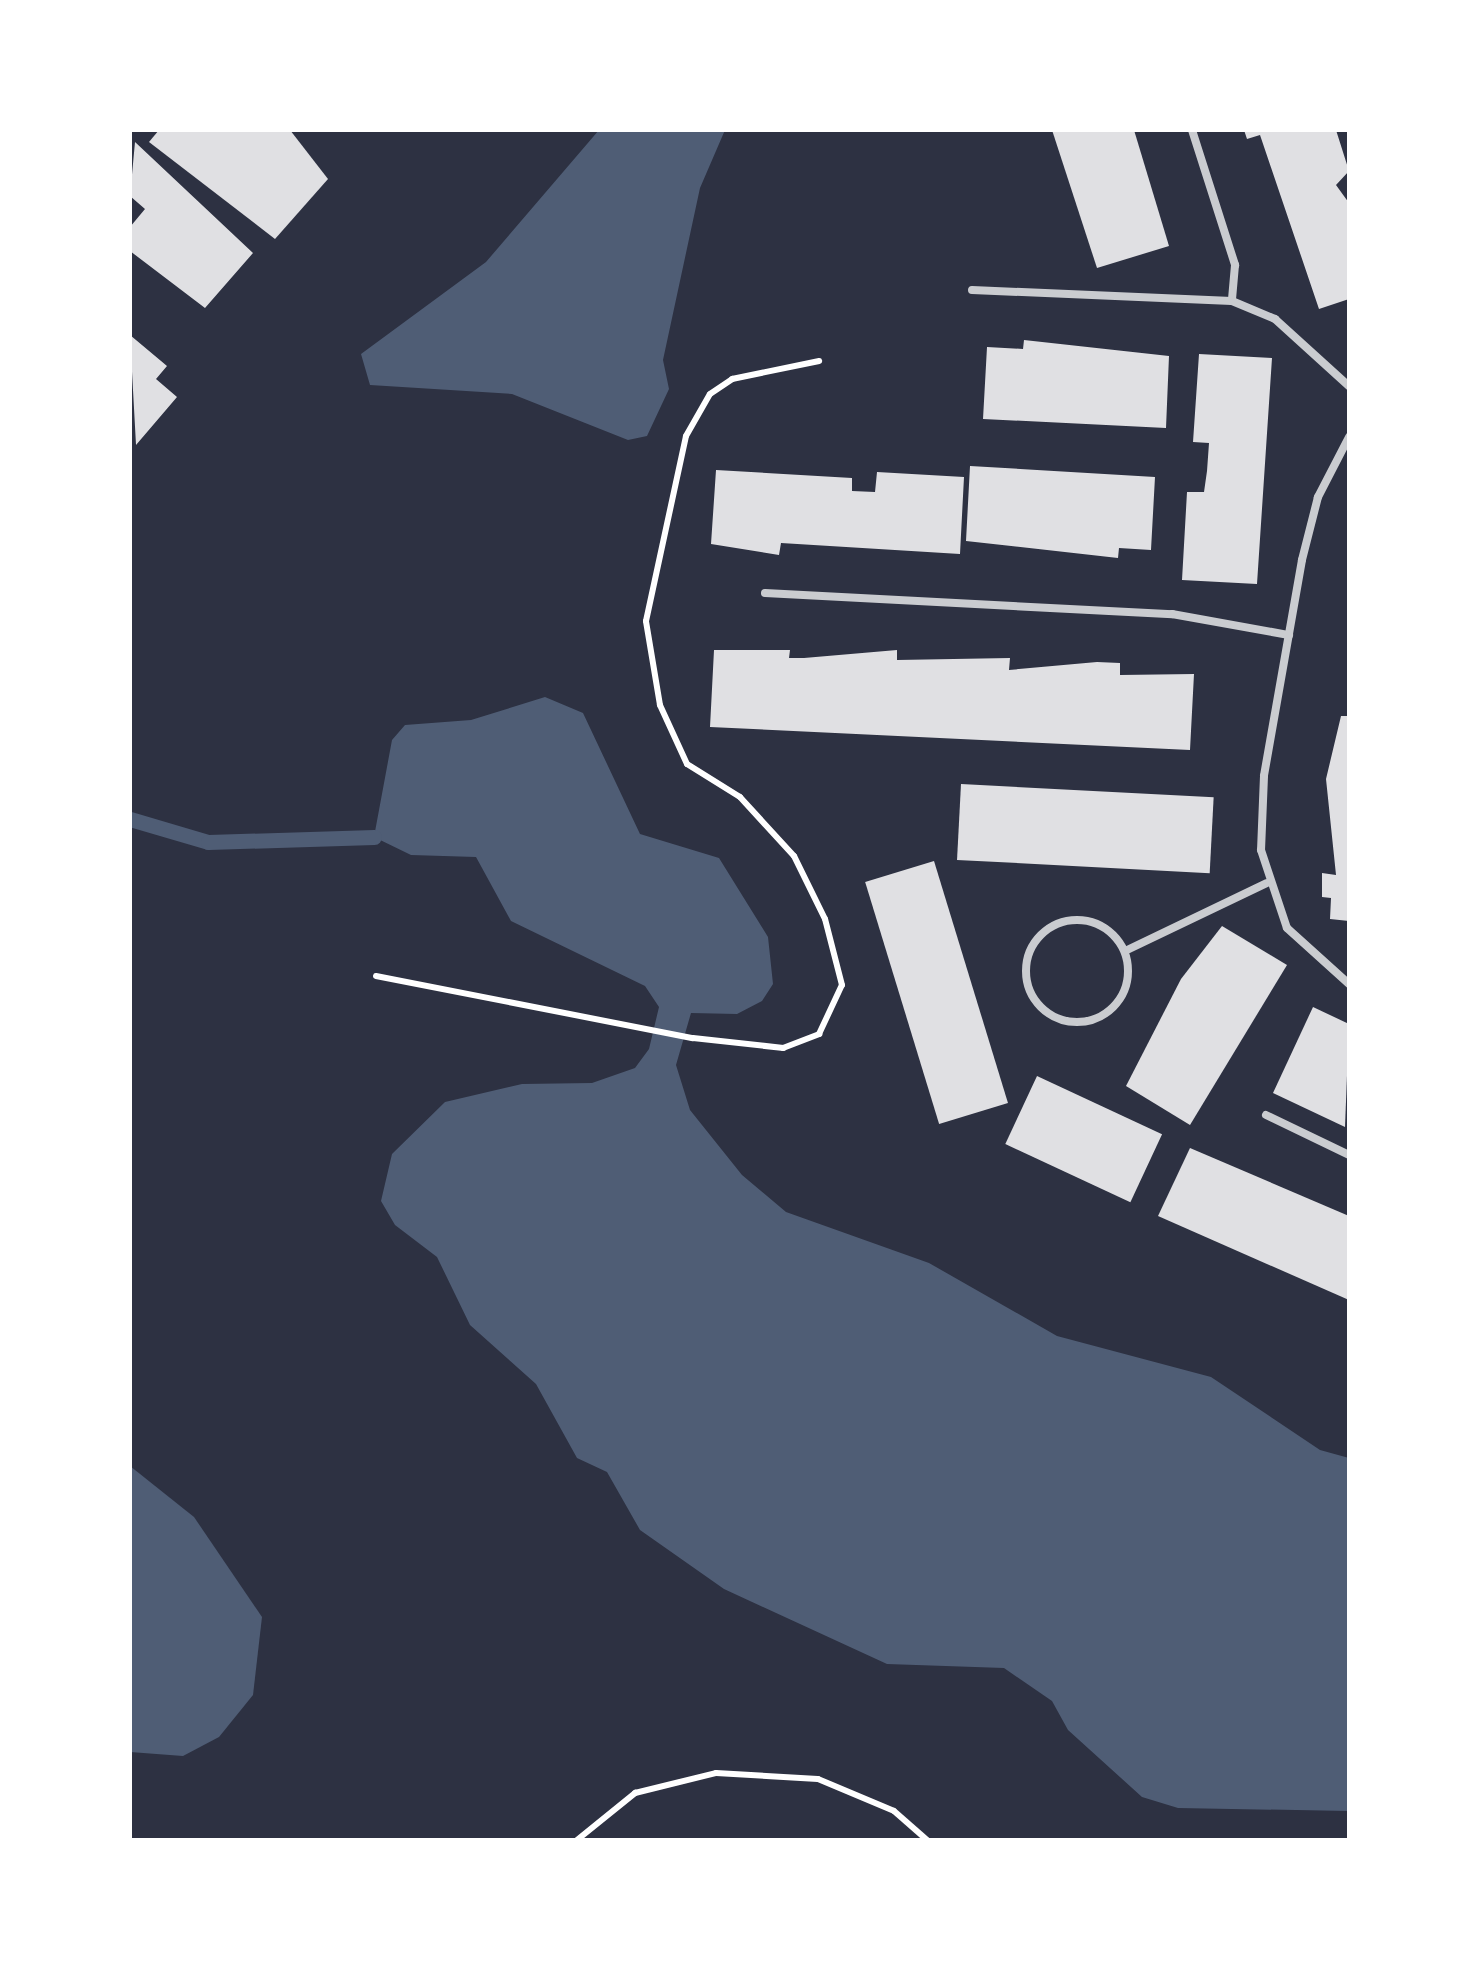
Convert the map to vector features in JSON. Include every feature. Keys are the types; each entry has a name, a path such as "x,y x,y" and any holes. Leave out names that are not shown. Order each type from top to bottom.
{"lane":[{"path":"1192,130 1235,265 1232,301"},
{"path":"972,290 1232,301 1275,320 1349,386"},
{"path":"1349,437 1318,497 1264,776 1267,883 1303,948 1349,984"},
{"path":"766,594 1172,614 1289,635"},
{"path":"1125,951 1267,883"},
{"path":"1088,920 1125,951 1127,985 1108,1013 1058,1018 1032,996 1031,947 1055,924 1088,920"},
{"path":"1266,1115 1349,1155"}],"path":[{"path":"376,976 692,1038 783,1048 820,1034 842,985 794,856 740,797 687,764 660,705 646,622 686,436 710,394 732,378 819,362"},
{"path":"577,1840 635,1793 733,1772 818,1779 894,1811 928,1840"}],"water":[{"path":"599,130 725,130 700,188 663,360 669,389 647,436 628,440 512,394 370,385 361,354 486,262"},
{"path":"545,697 583,713 640,834 719,858 768,937 773,984 762,1001 737,1014 691,1013 676,1065 690,1110 742,1175 786,1212 929,1263 1057,1336 1211,1377 1320,1450 1349,1458 1349,1811 1178,1808 1142,1797 1068,1730 1052,1701 1004,1668 887,1664 724,1589 640,1530 607,1472 577,1458 536,1384 470,1325 437,1257 395,1225 381,1201 392,1154 445,1102 522,1084 592,1083 635,1068 649,1049 659,1007 645,986 511,921 476,857 411,855 374,837 392,740 405,725 471,720"},
{"path":"130,1466 194,1517 262,1617 253,1695 219,1737 183,1756 130,1752"}],"building":[{"path":"159,130 290,130 328,179 275,239 149,142"},
{"path":"1052,130 1134,130 1169,246 1097,268"},
{"path":"1244,130 1336,130 1349,171 1336,185 1349,203 1349,299 1319,309 1260,135 1247,139"},
{"path":"135,142 253,253 205,308 130,251 130,227 145,209 130,196"},
{"path":"130,335 167,366 156,379 177,397 136,445"},
{"path":"1024,340 1169,356 1166,428 983,419 987,347 1023,349"},
{"path":"1199,354 1272,358 1257,584 1182,580 1187,492 1204,492 1207,471 1209,443 1193,442"},
{"path":"970,466 1155,477 1151,550 1119,548 1118,558 966,541"},
{"path":"716,470 852,478 852,491 875,492 877,472 964,477 960,554 781,543 779,555 711,544"},
{"path":"714,650 790,650 789,658 804,658 897,650 897,660 1010,658 1009,670 1097,662 1120,663 1120,675 1194,674 1190,750 710,727"},
{"path":"1341,716 1349,716 1349,921 1330,919 1331,898 1322,897 1322,873 1336,875 1326,779"},
{"path":"961,784 1214,797 1210,873 957,860"},
{"path":"934,861 1008,1103 939,1124 865,882"},
{"path":"1222,926 1287,965 1190,1125 1126,1086 1181,979"},
{"path":"1313,1007 1349,1024 1345,1127 1273,1093"},
{"path":"1037,1076 1162,1134 1130,1202 1005,1144"},
{"path":"1190,1148 1349,1216 1349,1300 1158,1216"}],"waterway":[{"path":"130,819 208,842 374,837"}]}
